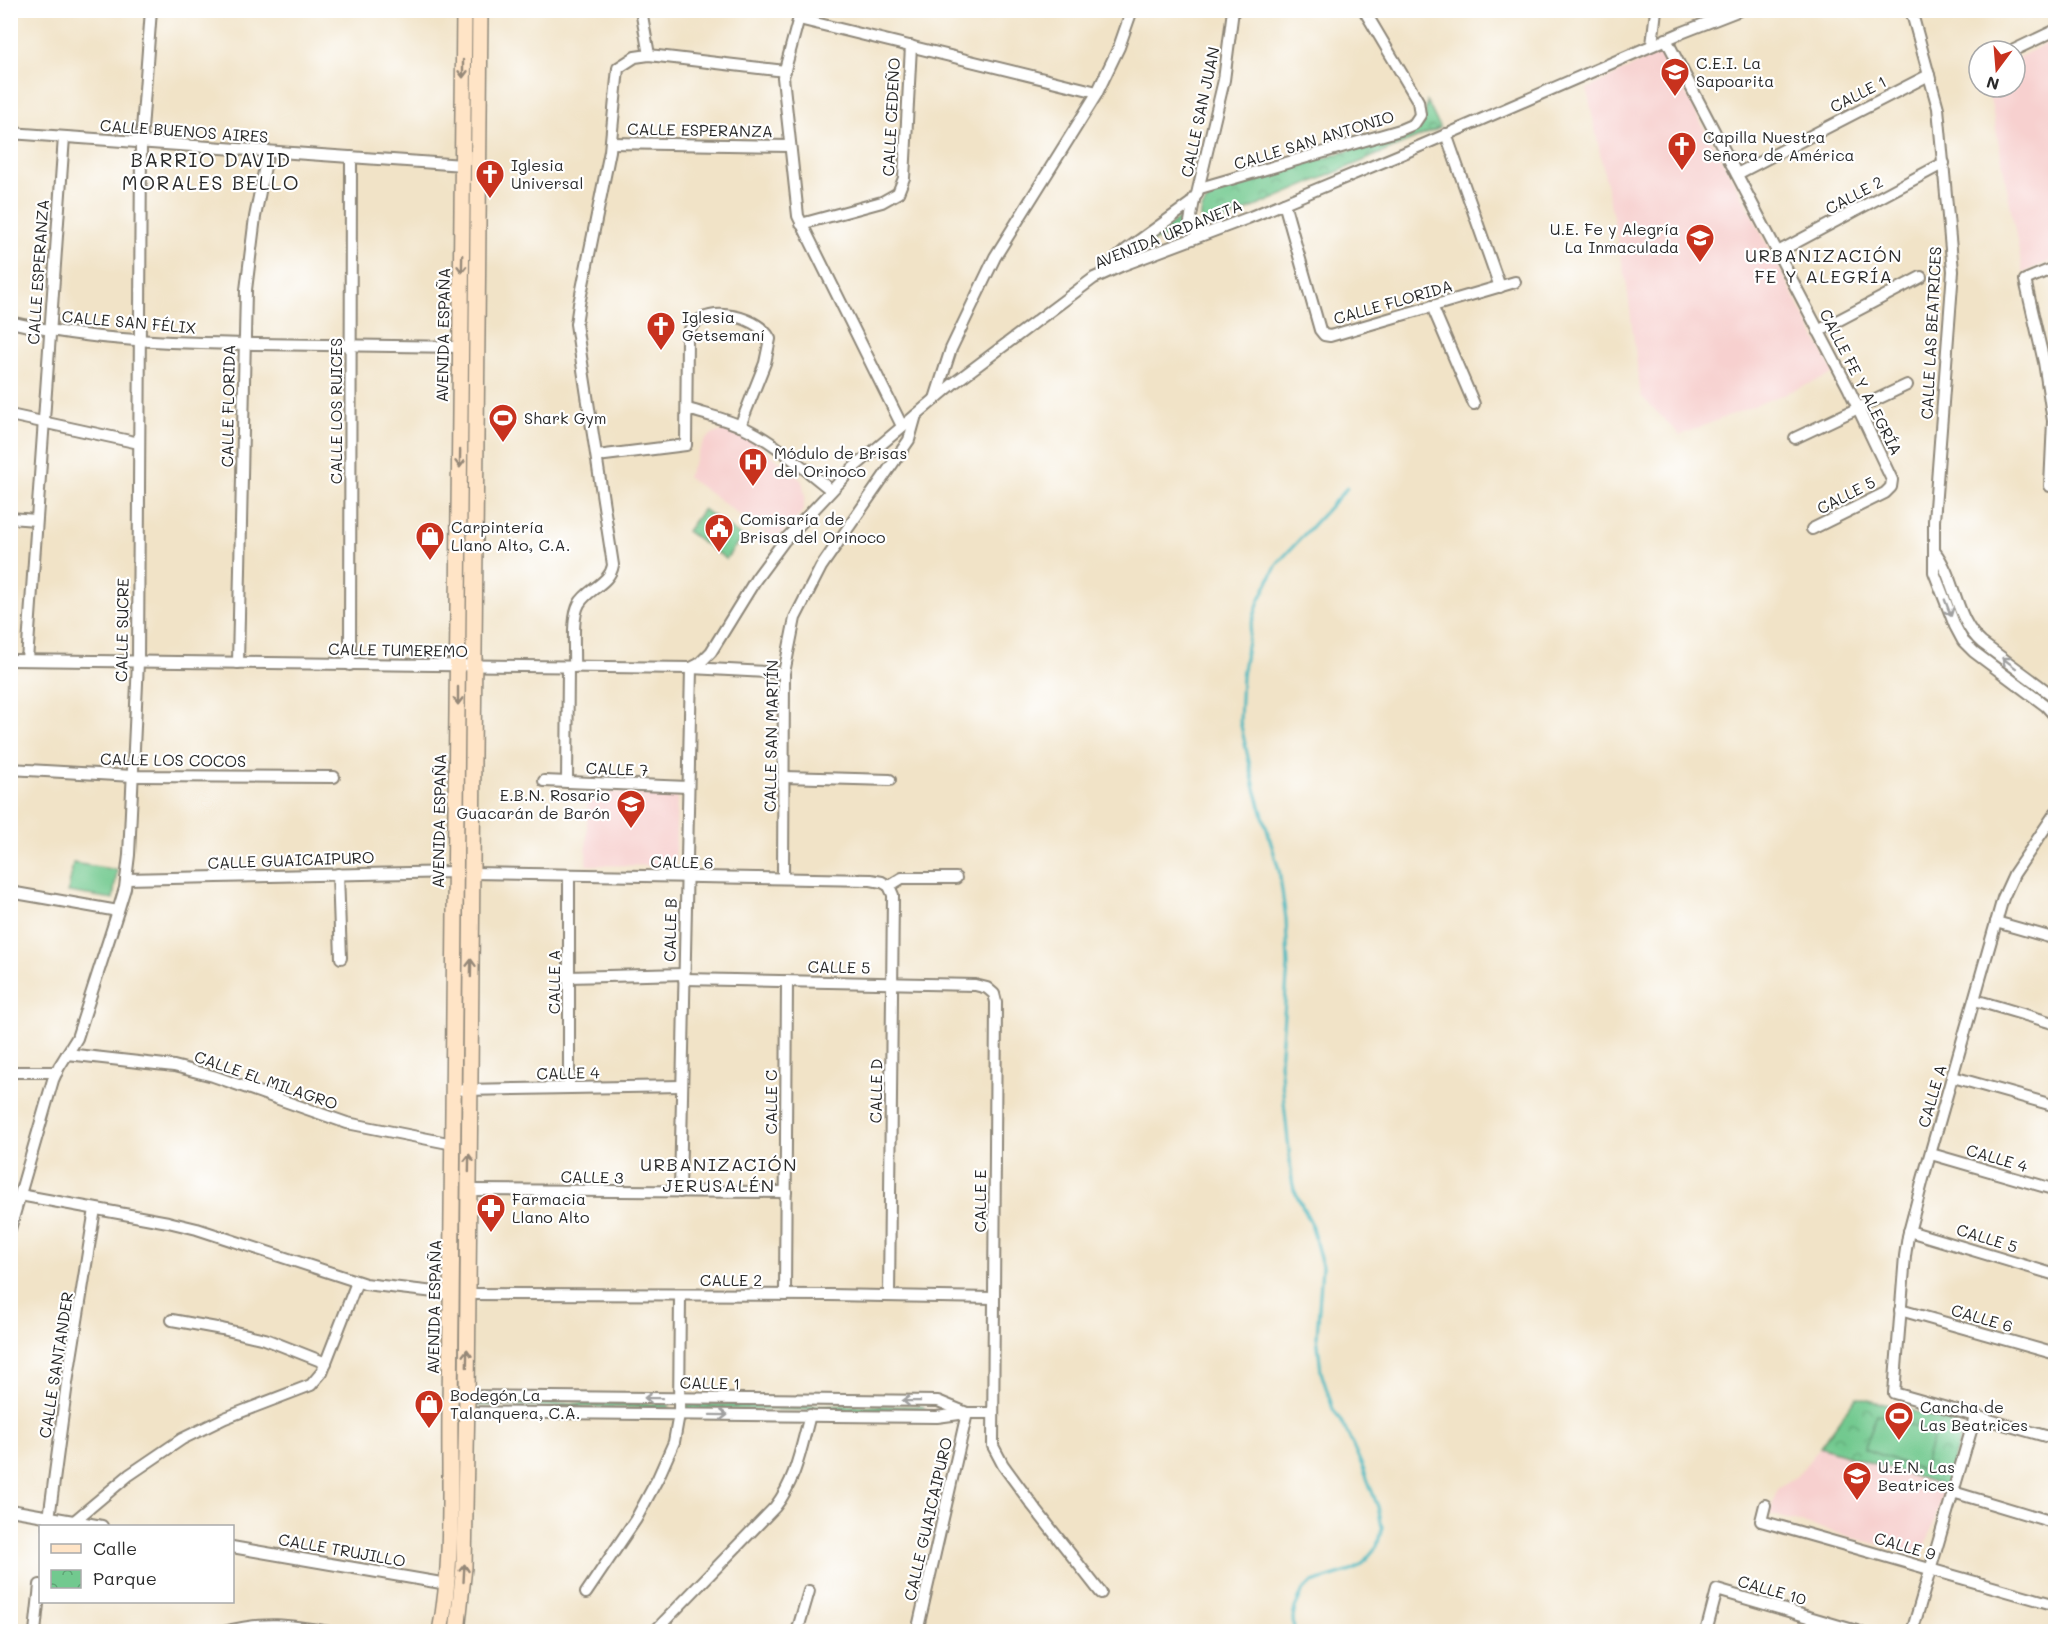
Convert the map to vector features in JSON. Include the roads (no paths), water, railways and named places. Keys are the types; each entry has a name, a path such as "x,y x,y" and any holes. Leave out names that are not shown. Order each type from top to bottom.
{"main road":[{"name":"AVENIDA ESPAÑA","path":"440,1632 447,1584 452,1294 464,10"},
{"name":"AVENIDA ESPAÑA","path":"457,1632 464,1567 467,1396 480,10"}],"street":[{"name":"CALLE SUCRE","path":"10,1229 57,1072 77,1038 126,879 138,662 141,143 151,10"},
{"path":"641,10 649,55"},
{"path":"935,400 951,349 995,257 1097,92 1119,47 1132,10"},
{"name":"CALLE SAN JUAN","path":"1094,278 1126,250 1194,200 1200,188 1227,64 1233,10"},
{"name":"CALLE SAN ANTONIO","path":"1200,188 1287,164 1414,124 1420,115 1419,101 1364,10"},
{"path":"1652,45 1656,10"},
{"name":"AVENIDA URDANETA","path":"691,668 699,664 711,652 779,547 831,490 868,454 1001,347 1094,278 1284,203 1666,39 1740,10"},
{"name":"CALLE LAS BEATRICES","path":"1911,10 1938,108 1953,271 1934,520 1934,572 1955,626 1964,641 1974,652 2046,706 2055,717"},
{"path":"902,426 801,224 795,204 783,77 800,15 910,46 1097,92"},
{"path":"2027,44 2055,30"},
{"name":"CALLE FE Y ALEGRÍA","path":"1666,39 1858,408 1891,475 1892,485"},
{"name":"CALLE CEDEÑO","path":"801,224 882,202 900,191 906,160 910,46"},
{"path":"567,782 571,667 577,608 580,601 606,578 612,569 576,324 611,143 618,68 635,57 649,55 785,71"},
{"name":"CALLE 1","path":"1737,174 1929,75"},
{"name":"CALLE BUENOS AIRES","path":"10,133 463,165"},
{"path":"1446,135 1500,286"},
{"name":"CALLE ESPERANZA","path":"27,660 64,137"},
{"name":"CALLE ESPERANZA","path":"611,143 789,146"},
{"name":"CALLE FLORIDA","path":"238,663 244,344 255,217 268,151"},
{"name":"CALLE LOS RUICES","path":"350,665 351,157"},
{"name":"CALLE 2","path":"1778,252 1944,163"},
{"path":"1194,200 1190,217 1192,226 1199,231 1209,233"},
{"name":"CALLE FLORIDA","path":"1284,203 1320,330 1324,335 1330,336 1515,282"},
{"path":"2050,486 2053,421 2044,362 2025,280 2055,267"},
{"path":"1818,331 1921,277"},
{"path":"1432,306 1474,404"},
{"path":"597,456 686,445 687,337 690,329 699,320 710,316 727,316 744,320 767,333 770,342 765,363 740,426"},
{"name":"CALLE SAN FÉLIX","path":"10,322 92,337 139,340 461,347"},
{"path":"1796,438 1907,385"},
{"path":"688,409 740,426 784,453 831,490"},
{"path":"10,415 139,443"},
{"name":"CALLE SAN MARTÍN","path":"783,878 784,673 795,618 821,567 909,440 916,415"},
{"name":"CALLE 5","path":"1812,529 1885,493 1892,485"},
{"path":"10,518 36,520"},
{"name":"CALLE LAS BEATRICES","path":"1935,552 1942,562 1973,634 2055,698"},
{"name":"CALLE TUMEREMO","path":"10,660 691,668 784,673"},
{"name":"CALLE B","path":"680,1192 691,668"},
{"name":"CALLE LOS COCOS","path":"10,769 133,776 334,777"},
{"path":"784,777 890,780"},
{"name":"CALLE 7","path":"544,781 688,787"},
{"path":"2052,824 2055,812"},
{"name":"CALLE A","path":"1975,1416 1894,1394 1900,1310 1910,1231 1996,922 2009,885 2052,824"},
{"name":"CALLE GUAICAIPURO","path":"126,879 456,872"},
{"name":"CALLE 6","path":"472,873 871,880 889,886"},
{"path":"338,874 341,958"},
{"name":"CALLE A","path":"569,876 569,1088"},
{"path":"889,886 902,878 956,878"},
{"name":"CALLE D","path":"889,886 893,895 889,1296"},
{"path":"10,892 118,911"},
{"path":"1996,922 2055,939"},
{"name":"CALLE 5","path":"569,977 684,977 975,985 992,991"},
{"name":"CALLE C","path":"785,1295 787,981"},
{"name":"CALLE E","path":"992,991 996,1002 992,1437 996,1454 1033,1506 1101,1593"},
{"path":"1975,1000 2055,1024"},
{"name":"CALLE EL MILAGRO","path":"67,1054 174,1066 213,1076 347,1123 453,1144"},
{"path":"10,1072 57,1072"},
{"path":"1953,1077 2055,1106"},
{"name":"CALLE 4","path":"454,1090 682,1086"},
{"name":"CALLE 4","path":"1931,1154 2055,1190"},
{"name":"CALLE 3","path":"469,1190 786,1192"},
{"path":"20,1195 197,1229 357,1282 381,1287 452,1294"},
{"name":"CALLE SANTANDER","path":"48,1522 67,1383 95,1209"},
{"name":"CALLE 5","path":"1910,1231 2055,1275"},
{"path":"73,1522 102,1496 154,1456 203,1428 311,1384 322,1372 357,1282"},
{"name":"CALLE 2","path":"468,1294 994,1298"},
{"path":"586,1593 626,1535 658,1479 674,1442 679,1414 680,1294"},
{"name":"CALLE 6","path":"1900,1310 2055,1354"},
{"path":"171,1320 265,1339 326,1363"},
{"name":"CALLE 1","path":"450,1396 938,1401 967,1413"},
{"name":"CALLE 1","path":"450,1412 937,1417 967,1413 992,1413"},
{"name":"CALLE GUAICAIPURO","path":"917,1632 967,1413"},
{"path":"654,1632 785,1494 795,1471 810,1415"},
{"path":"1912,1632 1975,1416 2055,1439"},
{"path":"1953,1492 2055,1523"},
{"name":"CALLE 9","path":"1765,1505 1761,1521 2055,1605"},
{"path":"10,1510 48,1522 90,1525"},
{"name":"CALLE TRUJILLO","path":"234,1547 447,1584"},
{"name":"CALLE 10","path":"1706,1632 1717,1590 1860,1632"},
{"path":"797,1632 809,1591"},
{"path":"35,1632 39,1594"},
{"path":"224,1632 250,1625 271,1624 329,1632"}],"waterway":[{"path":"1294,1632 1295,1608 1303,1590 1312,1583 1354,1570 1362,1564 1377,1546 1382,1527 1378,1507 1363,1468 1345,1428 1333,1409 1321,1372 1317,1336 1322,1266 1311,1223 1294,1190 1280,1063 1288,966 1286,919 1279,870 1255,789 1240,721 1242,676 1250,629 1259,601 1277,564 1347,488"}],"place":[{"name":"C.E.I. La Sapoarita","path":"1675,98"},
{"name":"Capilla Nuestra Señora de América","path":"1682,172"},
{"name":"Iglesia Universal","path":"490,200"},
{"name":"U.E. Fe y Alegría La Inmaculada","path":"1700,264"},
{"name":"Iglesia Getsemaní","path":"661,352"},
{"name":"Shark Gym","path":"503,444"},
{"name":"Módulo de Brisas del Orinoco","path":"753,488"},
{"name":"Comisaría de Brisas del Orinoco","path":"719,554"},
{"name":"Carpintería Llano Alto, C.A.","path":"430,562"},
{"name":"E.B.N. Rosario Guacarán de Barón","path":"631,830"},
{"name":"Farmacia Llano Alto","path":"491,1234"},
{"name":"Bodegón La Talanquera, C.A.","path":"429,1430"},
{"name":"Cancha de Las Beatrices","path":"1899,1442"},
{"name":"U.E.N. Las Beatrices","path":"1857,1502"}],"district":[{"name":"BARRIO DAVID MORALES BELLO","path":"211,172"},
{"name":"URBANIZACIÓN FE Y ALEGRÍA","path":"1824,266"},
{"name":"URBANIZACIÓN JERUSALÉN","path":"719,1175"}]}
